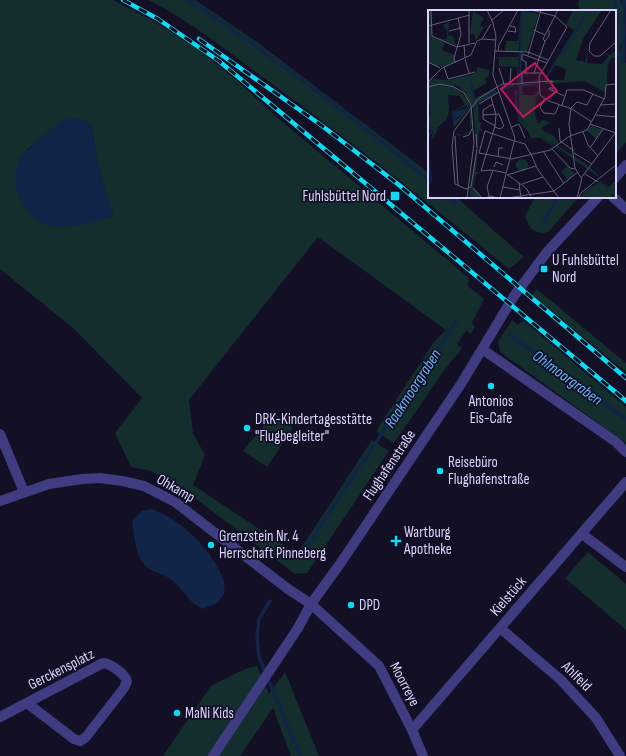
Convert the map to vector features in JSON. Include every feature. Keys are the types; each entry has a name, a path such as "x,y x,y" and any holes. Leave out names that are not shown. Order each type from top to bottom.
{"street":[{"path":"616,177 626,165"},
{"name":"Flughafenstraße","path":"213,756 262,683 311,604 350,550 482,349 503,312 547,252 597,198"},
{"path":"613,198 626,209"},
{"path":"482,349 616,442 626,452"},
{"path":"0,434 24,492"},
{"name":"Ohkamp","path":"0,501 49,484 82,479 122,481 144,486 175,502 292,592 311,604"},
{"name":"Kielstück","path":"412,730 626,482"},
{"path":"582,534 626,567"},
{"name":"Moorreye","path":"311,604 379,666 412,730 423,756"},
{"name":"Ahlfeld","path":"500,628 561,680 596,718 620,756"},
{"name":"Gerckensplatz","path":"0,717 103,663 108,664 124,676 127,681 124,688 91,731 80,741 74,739 27,703"}],"green space":[{"path":"0,0 113,0 155,22 198,49 234,78 279,119 469,278 468,286 484,299 472,323 475,327 471,334 466,331 457,344 462,348 443,372 394,443 377,432 379,426 434,342 446,330 318,237 189,400 193,433 205,455 193,485 297,554 372,440 389,451 307,573 295,574 179,486 151,471 131,467 115,433 142,398 73,328 0,269","holes":["91,125 99,170 113,215 111,217 84,223 27,150 44,137"]},
{"path":"149,0 195,0 257,42 428,172 428,198 457,198 524,257 509,269 326,124 222,47 164,8"},
{"path":"579,0 622,0 620,1 625,9 622,20 622,41 620,49 625,64 626,63 626,142 616,154 616,10 580,10 578,5"},
{"path":"534,198 578,198 548,232 539,233 533,230 528,224 525,216"},
{"path":"537,289 626,363 626,372 532,295"},
{"path":"512,320 518,325 523,320 626,407 626,443 500,352 498,342"},
{"path":"274,413 293,428 267,467 243,451"},
{"path":"588,552 626,584 626,630 565,578"},
{"path":"257,666 269,694 285,672 319,756 291,756 273,708 240,756 163,756 211,686 245,669"}],"water":[{"path":"622,0 626,0 625,64 620,60 622,19 625,9 621,4"},
{"path":"70,118 85,120 91,125 99,170 113,215 111,217 66,227 51,226 41,223 25,209 17,189 15,178 16,168 20,158 58,123"},
{"path":"150,509 161,513 184,527 213,560 220,571 224,583 224,594 218,602 203,609 193,603 169,578 152,570 140,559 134,537 132,521 142,511"}],"waterway":[{"path":"188,0 250,42 312,87 428,180"},
{"name":"Raakmoorgraben","path":"615,0 615,10"},
{"path":"449,198 456,203"},
{"name":"Raakmoorgraben","path":"543,223 557,198"},
{"name":"Raakmoorgraben","path":"301,556 457,320"},
{"name":"Ohlmoorgraben","path":"510,335 626,419"},
{"name":"Raakmoorgraben","path":"270,601 259,619 257,638 259,657 300,756"}],"railway":[{"path":"123,0 158,19 219,61 626,401"},
{"path":"199,39 321,125 399,185 626,378"}],"place":[{"name":"Fuhlsbüttel Nord","path":"395,196"},
{"name":"U Fuhlsbüttel Nord","path":"544,269"},
{"name":"Antonios Eis-Cafe","path":"491,386"},
{"name":"DRK-Kindertagesstätte \"Flugbegleiter\"","path":"247,428"},
{"name":"Reisebüro Flughafenstraße","path":"440,471"},
{"name":"Wartburg Apotheke","path":"396,541"},
{"name":"Grenzstein Nr. 4 Herrschaft Pinneberg","path":"211,545"},
{"name":"DPD","path":"351,605"},
{"name":"MaNi Kids","path":"177,713"}]}
